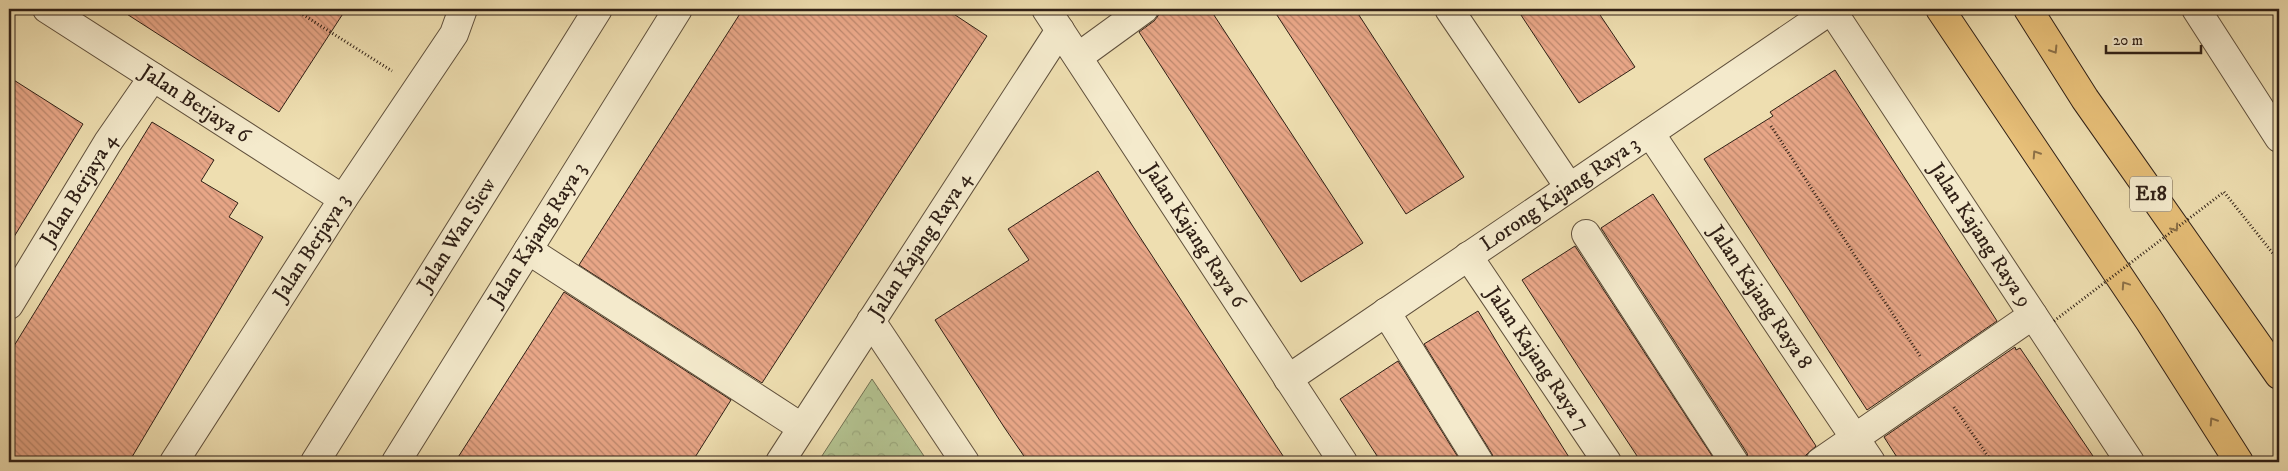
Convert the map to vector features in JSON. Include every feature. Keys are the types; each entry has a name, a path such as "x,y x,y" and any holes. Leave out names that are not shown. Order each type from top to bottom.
{"highway":[{"path":"1928,9 1963,43"},
{"path":"1940,9 2150,322 2239,462"},
{"name":"E18","path":"2028,9 2085,99 2279,375"}],"street":[{"name":"Jalan Berjaya 6","path":"47,9 343,199"},
{"name":"Jalan Berjaya 3","path":"174,462 343,199 454,34 462,9"},
{"name":"Jalan Wan Siew","path":"314,462 598,9"},
{"name":"Jalan Kajang Raya 3","path":"396,462 678,9"},
{"path":"1078,57 1144,9"},
{"path":"1449,9 1569,187"},
{"name":"Lorong Kajang Raya 3","path":"1288,379 1831,9"},
{"name":"Jalan Kajang Raya 9","path":"1831,9 2043,318 2130,462"},
{"path":"2196,9 2279,138"},
{"name":"Jalan Kajang Raya 6","path":"1053,19 1343,462"},
{"name":"Jalan Kajang Raya 4","path":"780,462 871,321 1053,19"},
{"name":"Jalan Berjaya 4","path":"9,305 108,142 153,77"},
{"name":"Jalan Kajang Raya 8","path":"1650,133 1871,462"},
{"path":"1586,234 1734,462"},
{"path":"528,250 801,427"},
{"name":"Jalan Kajang Raya 7","path":"1468,256 1607,462"},
{"path":"1386,312 1479,462"},
{"path":"1820,462 1936,382 2043,318"},
{"path":"871,321 965,462"}],"path":[{"path":"294,9 418,87"},
{"path":"1771,126 1936,382 1992,462"},
{"path":"2043,318 2224,192 2279,261"}],"green space":[{"path":"872,379 928,462 818,462"}],"building":[{"path":"119,9 346,9 279,112"},
{"path":"743,9 946,9 987,36 762,383 579,265"},
{"path":"1159,9 1210,9 1363,243 1301,282 1139,32 1154,21 1158,16"},
{"path":"1273,9 1355,9 1464,177 1406,214"},
{"path":"1517,9 1596,9 1635,67 1579,103"},
{"path":"1835,70 1997,321 1867,410 1704,159 1773,116 1770,112"},
{"path":"9,77 83,124 9,245"},
{"path":"152,122 214,160 201,181 238,203 229,217 263,237 129,462 9,462 9,354"},
{"path":"1098,171 1287,462 1028,462 1004,427 935,320 1029,260 1008,229"},
{"path":"1653,194 1816,446 1806,455 1805,462 1749,462 1747,453 1601,228"},
{"path":"1575,246 1716,462 1641,462 1581,371 1522,280"},
{"path":"564,292 731,400 692,462 455,462"},
{"path":"1478,311 1572,462 1495,462 1492,454 1424,344"},
{"path":"2015,347 2016,350 2020,348 2097,462 1900,462 1884,437"},
{"path":"1398,361 1461,462 1381,462 1340,399"}]}
